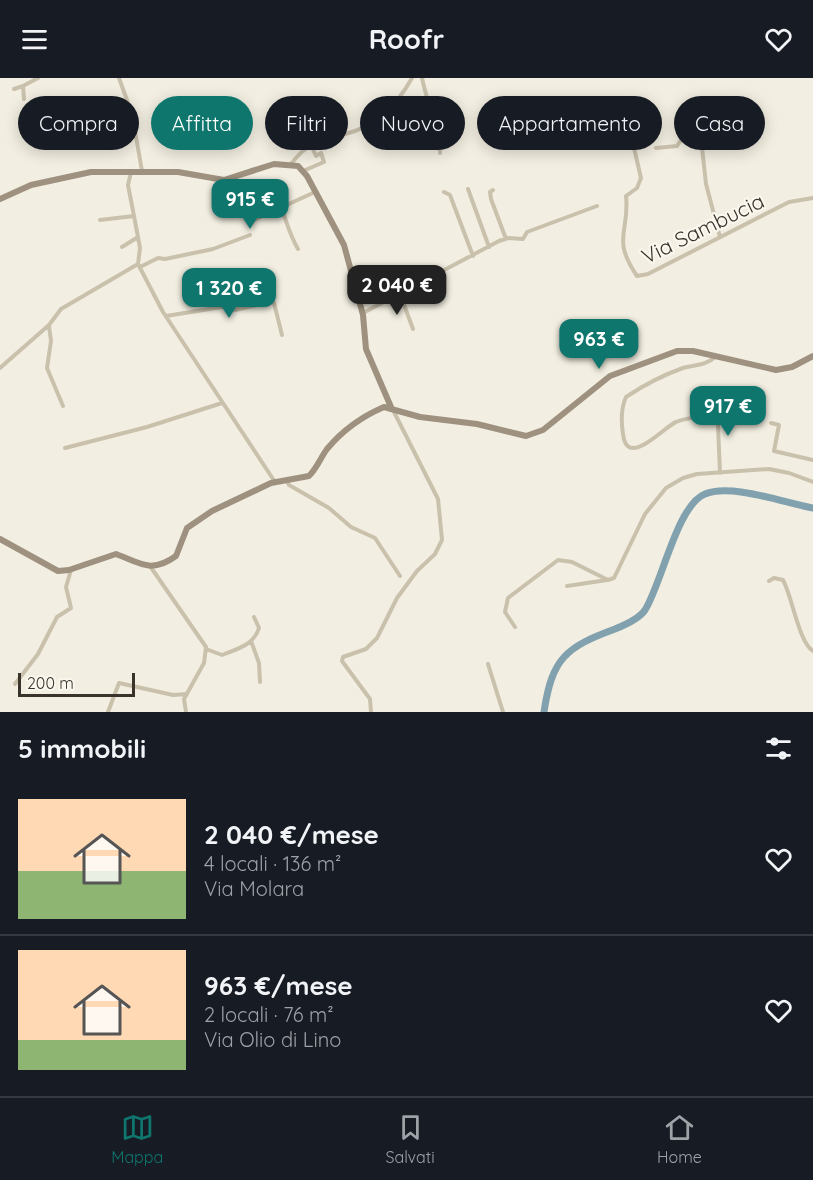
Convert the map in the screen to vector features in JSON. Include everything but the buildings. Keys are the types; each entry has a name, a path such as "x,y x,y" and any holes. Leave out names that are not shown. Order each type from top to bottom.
{"street":[{"path":"14,89 38,78"},
{"path":"118,78 132,114 142,171"},
{"path":"348,131 366,127 400,99 412,78"},
{"path":"422,78 438,133 440,153"},
{"path":"23,86 24,96"},
{"path":"662,147 676,146 694,120 699,120 706,184 720,237"},
{"path":"291,164 306,150"},
{"path":"303,171 324,162 321,153 316,156 313,150"},
{"name":"Via Sambucia","path":"634,150 641,178 638,188 626,196 627,207 622,233 627,261 637,276 648,274 789,202 813,198"},
{"path":"0,199 31,185 76,174 185,172 213,180 227,179 274,164 291,164 303,171 344,245 363,313 366,349 391,407 438,499 441,547 397,598 377,638 366,649 343,657 342,664 370,699 371,712"},
{"path":"131,172 128,184 140,248 139,265 165,316 275,482"},
{"path":"227,179 222,191 233,212 241,212 254,220 315,192"},
{"path":"468,189 489,247"},
{"path":"493,190 489,192 506,239"},
{"path":"444,192 450,195 473,256"},
{"path":"277,196 288,222 288,230 298,249"},
{"path":"363,313 506,239 523,239 527,232 597,206"},
{"path":"100,220 134,216"},
{"path":"0,368 49,325 62,309 139,265 158,258 165,259 213,249 250,235"},
{"path":"122,247 138,237"},
{"path":"400,294 413,329"},
{"path":"165,316 228,306 235,310 270,302 274,303 282,335"},
{"path":"49,325 51,341 47,368 63,406"},
{"path":"0,539 52,569 71,569 116,554 135,564 150,566 167,562 176,556 184,533 190,525 225,504 275,482 309,476 327,449 343,433 366,416 384,407 391,407 420,417 477,424 520,436 532,435 543,430 610,376 677,351 693,351 776,370 792,367 813,356"},
{"path":"716,356 710,361 652,381 626,397 622,416 623,438 626,444 634,447 652,441 676,422 692,417 718,416"},
{"path":"65,448 147,427 222,403"},
{"path":"717,403 720,473"},
{"path":"771,423 779,425 774,451 813,460"},
{"path":"567,586 608,580 618,574 645,514 666,488 697,474 769,470 789,473 813,482"},
{"path":"285,480 289,485 330,508 351,527 375,538 400,576"},
{"path":"515,627 505,612 508,598 558,560 572,562 608,580"},
{"path":"150,566 206,649 222,655 251,641 260,628 254,617"},
{"path":"15,684 38,654 57,617 71,608 66,587 71,569"},
{"path":"769,581 774,578 783,580 803,637 808,648 813,651"},
{"path":"251,641 258,663 260,682"},
{"path":"186,712 184,699 204,663 206,649"},
{"path":"488,664 503,712"},
{"path":"108,712 119,683 173,695 187,694"}],"waterway":[{"path":"544,712 552,679 564,657 584,642 632,621 645,610 678,528 695,501 705,494 729,491 758,495 813,508"}]}
